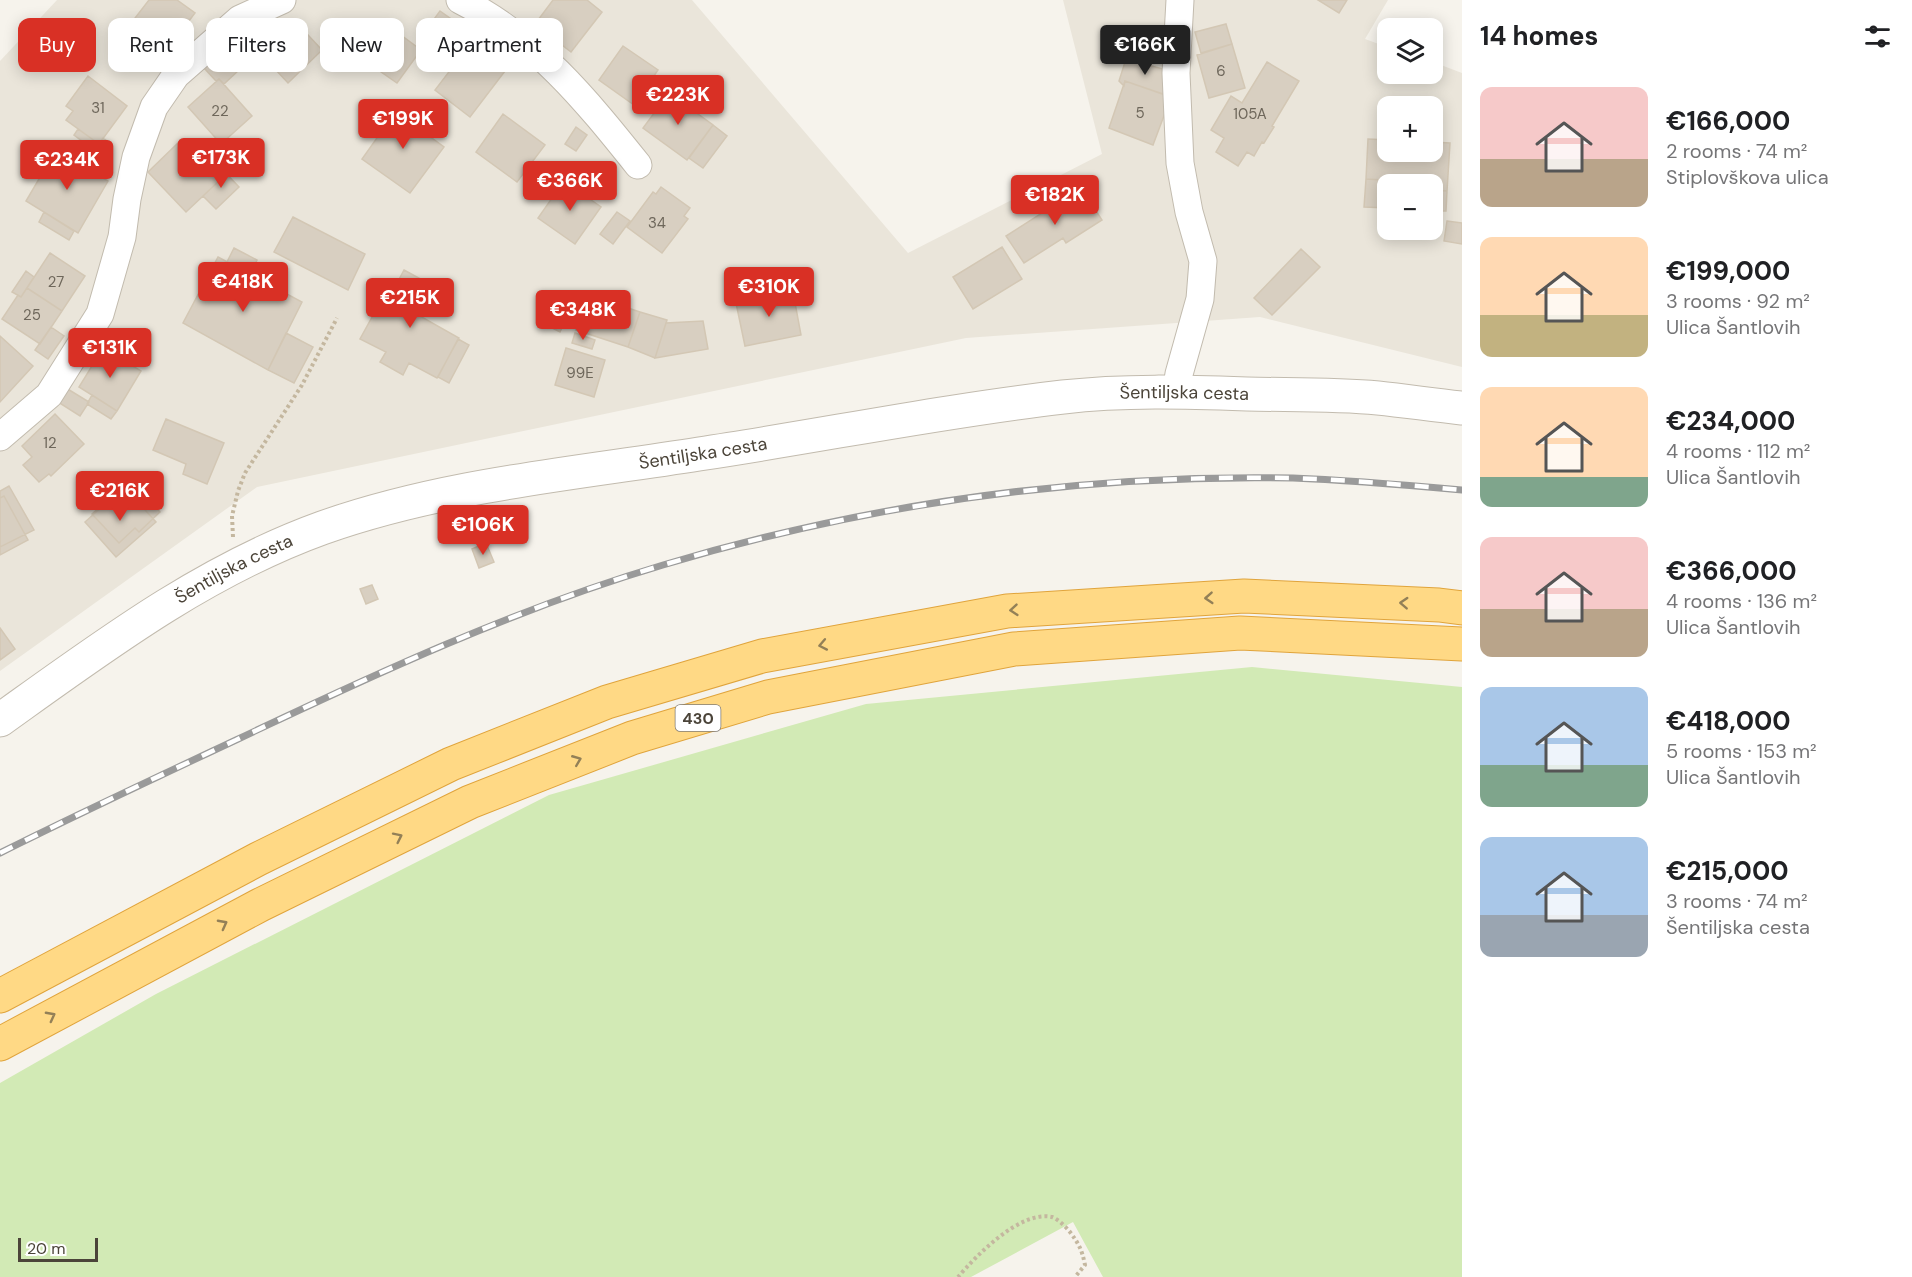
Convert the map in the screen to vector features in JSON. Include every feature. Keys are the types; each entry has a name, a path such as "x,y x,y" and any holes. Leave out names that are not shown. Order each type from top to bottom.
{"highway":[{"name":"430","path":"0,996 258,859 451,764 607,702 762,656 1007,611 1244,596 1462,608"},
{"name":"430","path":"0,1044 260,905 470,802 632,738 768,697 1025,648 1240,633 1462,644"}],"street":[{"path":"0,437 49,396 100,314 122,237 136,157 154,107 176,75 240,19 282,0"},
{"path":"460,0 504,25 556,68 638,165"},
{"path":"1176,392 1200,298 1203,261 1189,212 1180,163 1176,73 1180,0"},
{"name":"Šentiljska cesta","path":"0,720 120,634 237,564 322,528 404,503 454,491 705,454 924,416 1066,396 1176,392 1375,398 1462,408"}],"path":[{"path":"237,564 233,551 232,516 241,482 302,385 337,318"},
{"path":"958,1277 980,1252 1008,1230 1038,1217 1054,1217 1081,1247 1085,1265 1075,1277"}],"shaded area":[{"path":"57,0 692,0 908,253 1102,154 1063,0 1388,0 1365,39 1377,43 1377,84 1443,84 1443,66 1462,73 1462,367 1260,317 966,338 257,487 0,671 0,61 18,42 18,72 96,72 96,18 40,18"}],"green space":[{"path":"1252,667 1462,687 1462,1277 1103,1277 1073,1222 971,1277 0,1277 0,1083 156,994 549,795 866,704"}],"building":[{"path":"149,0 177,0 195,13 191,18 135,18"},
{"path":"553,0 587,0 602,12 571,52 563,46 563,18 540,18"},
{"path":"1318,0 1347,0 1339,13"},
{"path":"440,11 450,18 435,18"},
{"path":"1226,24 1232,44 1201,53 1195,32"},
{"path":"308,35 320,48 320,52 308,64"},
{"path":"404,37 416,46 416,57 397,83 381,72 404,72"},
{"path":"1232,44 1245,88 1209,98 1197,55"},
{"path":"623,46 658,70 634,105 599,80"},
{"path":"1126,59 1170,71 1163,94 1125,81 1124,86 1119,81"},
{"path":"1267,62 1299,81 1264,143 1262,142 1254,156 1247,152 1238,166 1216,152 1224,138 1211,130 1231,96 1242,103"},
{"path":"208,72 237,72 224,84 219,79 216,81"},
{"path":"278,72 299,72 288,83"},
{"path":"449,72 504,72 470,117 435,90"},
{"path":"88,76 127,106 99,144 66,120 73,111 66,106"},
{"path":"653,78 661,84 644,108 636,102"},
{"path":"219,79 252,116 221,144 188,107"},
{"path":"1125,81 1171,97 1153,145 1109,128"},
{"path":"669,93 713,125 687,160 643,128"},
{"path":"401,104 419,117 414,125 444,147 410,193 362,159"},
{"path":"503,114 545,145 517,182 476,152"},
{"path":"713,125 727,136 703,168 689,158"},
{"path":"576,127 587,135 576,151 565,144"},
{"path":"78,129 99,144 103,138 111,144 102,156 74,135"},
{"path":"1368,139 1377,139 1377,162 1443,162 1443,143 1450,143 1447,191 1443,191 1443,174 1377,174 1377,180 1366,179"},
{"path":"181,140 220,180 186,212 148,172"},
{"path":"56,150 108,181 78,233 26,201"},
{"path":"220,167 239,187 216,209 203,196 220,180 213,173"},
{"path":"1366,179 1377,180 1377,208 1364,207"},
{"path":"564,181 601,207 575,244 538,218"},
{"path":"661,187 690,208 684,216 688,219 662,253 627,227 653,192 656,194"},
{"path":"1081,188 1102,220 1066,243 1063,238 1024,263 1006,236"},
{"path":"1443,191 1447,191 1446,211 1443,211"},
{"path":"44,212 74,231 69,240 39,222"},
{"path":"617,212 630,221 613,244 600,234"},
{"path":"293,217 365,254 348,290 274,252"},
{"path":"1447,221 1462,223 1462,244 1444,241"},
{"path":"1002,247 1022,279 973,309 953,277"},
{"path":"234,248 257,260 250,275 227,262"},
{"path":"1301,249 1320,267 1272,315 1254,298"},
{"path":"50,253 85,276 62,311 27,288"},
{"path":"218,257 302,302 268,370 183,323"},
{"path":"404,270 439,289 427,312 421,309 418,315 459,338 437,378 409,363 403,375 380,362 386,352 360,339 382,299 387,302"},
{"path":"26,271 34,277 21,297 12,292"},
{"path":"27,288 62,311 40,344 2,319 18,295 21,297"},
{"path":"773,288 774,295 793,292 801,335 745,346 736,303 758,299 756,292"},
{"path":"577,291 640,312 628,347 576,330 579,321 568,317"},
{"path":"545,304 568,314 560,332 538,321"},
{"path":"640,312 667,320 655,358 628,347"},
{"path":"703,321 708,349 655,358 666,323"},
{"path":"51,327 64,336 48,359 35,350"},
{"path":"286,333 313,347 294,383 268,370"},
{"path":"575,333 595,340 592,349 572,343"},
{"path":"0,336 33,366 0,402"},
{"path":"458,339 469,345 449,383 438,377"},
{"path":"103,348 141,371 117,411 79,387"},
{"path":"566,348 605,360 594,397 555,385"},
{"path":"66,388 89,402 80,416 58,402"},
{"path":"92,395 117,411 111,419 87,404"},
{"path":"55,414 84,444 51,476 49,474 39,482 23,465 32,457 22,446"},
{"path":"166,419 224,443 207,484 183,474 186,464 153,450"},
{"path":"130,479 160,512 139,532 135,528 119,543 92,514"},
{"path":"9,486 34,530 0,547 0,491"},
{"path":"124,487 156,522 116,557 85,522"},
{"path":"4,496 28,540 0,555 0,498"},
{"path":"486,543 494,562 479,568 472,549"},
{"path":"372,585 378,599 366,604 360,589"},
{"path":"0,628 15,649 0,660"}],"railway":[{"path":"0,853 288,715 446,644 608,582 740,544 818,525 975,497 1133,481 1293,478 1462,490"}]}
